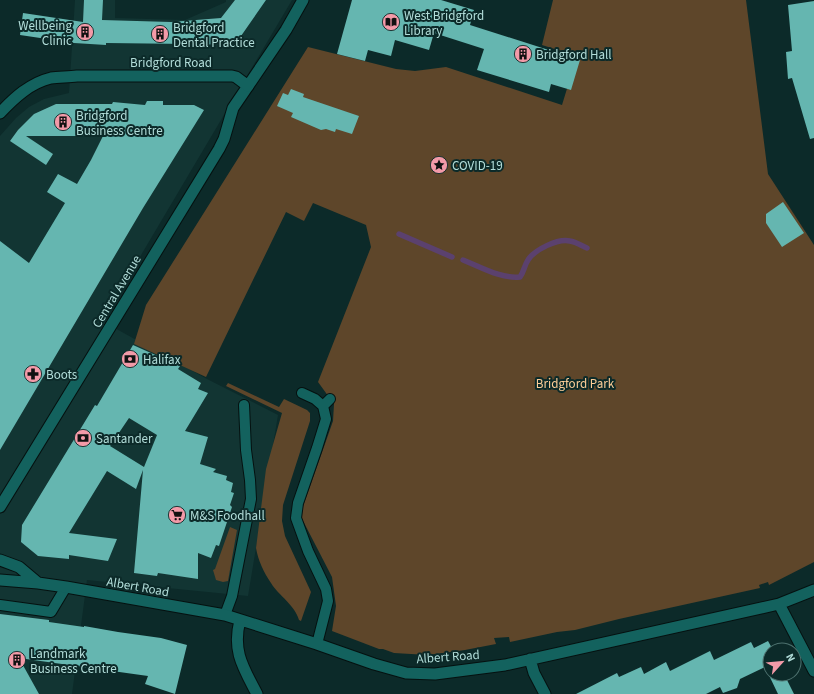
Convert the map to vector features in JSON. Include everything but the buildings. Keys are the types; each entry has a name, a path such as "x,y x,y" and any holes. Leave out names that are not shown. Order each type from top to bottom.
{"street":[{"path":"248,86 286,30 303,0"},
{"name":"Bridgford Road","path":"0,113 13,100 31,86 51,78 77,76 232,76 236,77 248,86"},
{"name":"Central Avenue","path":"0,507 219,149 224,139 233,108 248,86"},
{"path":"0,560 19,567 38,583"},
{"name":"Albert Road","path":"0,580 66,587 225,615 406,673 435,674 505,665 780,604 814,590"},
{"path":"780,604 814,671"},
{"path":"240,620 237,632 240,661 257,694"},
{"path":"530,659 534,672 545,694"}],"lane":[{"path":"302,393 315,399 323,406 326,419 298,503 296,518 308,551 326,589 328,601 317,644"},
{"path":"323,406 330,399"},
{"path":"225,615 232,596 251,499 246,450 244,405"},
{"path":"0,605 51,612 66,587"}],"shaded area":[{"path":"75,0 115,0 115,18 185,20 226,2 226,0 292,0 102,321 207,379 278,415 248,596 87,580 72,694 0,694 0,136 16,118 29,107 44,99 69,93"}],"green space":[{"name":"Bridgford Park","path":"553,0 746,0 768,174 814,245 814,562 769,585 768,582 759,585 760,588 575,630 557,632 510,642 509,637 494,638 496,644 428,655 394,653 379,649 332,631 336,606 332,577 300,515 333,421 334,404 318,382 371,247 366,225 313,203 304,221 286,212 206,377 134,344 146,305 308,47 396,69 415,71 446,67 562,105 577,56 542,45"},
{"path":"228,383 279,407 284,399 307,410 310,413 310,421 283,505 282,521 285,536 311,592 301,621 294,610 268,579 260,562 256,548 266,469 282,413 226,386"},
{"path":"230,527 237,530 228,581 223,582 216,580 213,570 215,569"}],"waterway":[{"path":"399,234 452,257"},
{"path":"463,260 498,274 520,277 531,256 535,252 553,243 559,241 570,241 587,248"}],"place":[{"name":"West Bridgford Library","path":"391,22"},
{"name":"Wellbeing Clinic","path":"85,32"},
{"name":"Bridgford Dental Practice","path":"160,34"},
{"name":"Bridgford Hall","path":"523,54"},
{"name":"Bridgford Business Centre","path":"63,122"},
{"name":"COVID-19","path":"439,165"},
{"name":"Halifax","path":"130,359"},
{"name":"Boots","path":"33,374"},
{"name":"Santander","path":"83,438"},
{"name":"M&S Foodhall","path":"177,515"},
{"name":"Landmark Business Centre","path":"17,660"}]}
